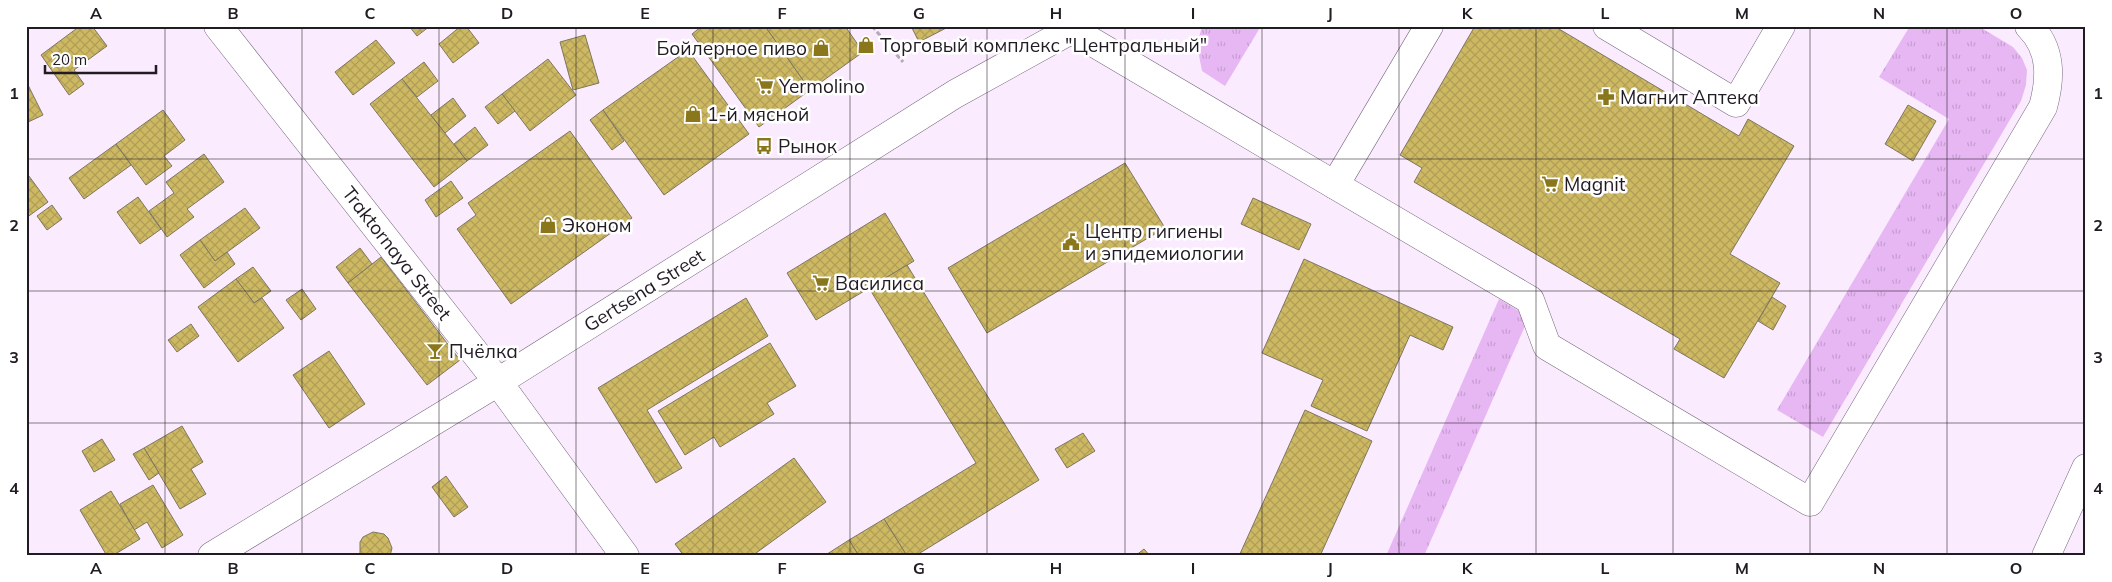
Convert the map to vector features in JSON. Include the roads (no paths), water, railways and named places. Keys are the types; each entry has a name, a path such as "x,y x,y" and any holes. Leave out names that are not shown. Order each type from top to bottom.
{"street":[{"name":"Traktornaya Street","path":"218,26 498,382 625,556"},
{"path":"1335,185 1429,26"},
{"path":"1607,26 1736,103 1781,26"},
{"path":"1075,28 1530,300 1547,346 1810,502 2043,107 2050,84 2049,65 2044,49 2035,32 2029,26"},
{"name":"Gertsena Street","path":"212,556 498,382 955,94 1075,28"},
{"path":"2046,556 2086,468"}],"place":[{"name":"Торговый комплекс \"Центральный\"","path":"866,45"},
{"name":"Бойлерное пиво","path":"821,48"},
{"name":"Yermolino","path":"765,86"},
{"name":"Магнит Аптека","path":"1606,97"},
{"name":"1-й мясной","path":"693,114"},
{"name":"Рынок","path":"764,146"},
{"name":"Magnit","path":"1550,184"},
{"name":"Эконом","path":"548,225"},
{"name":"Центр гигиены и эпидемиологии","path":"1071,242"},
{"name":"Василиса","path":"821,283"},
{"name":"Пчёлка","path":"435,351"}]}
